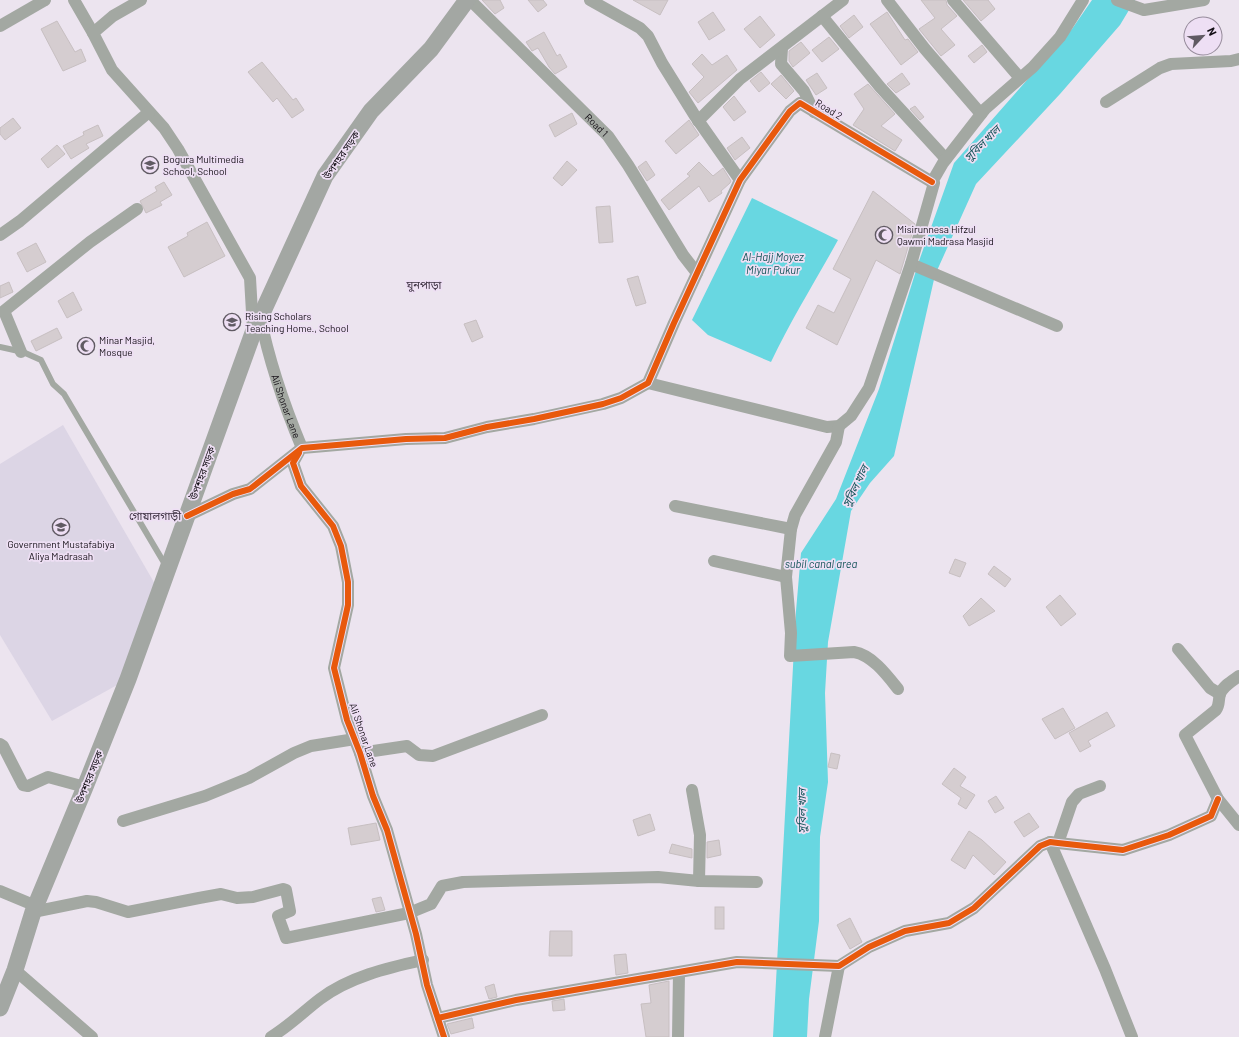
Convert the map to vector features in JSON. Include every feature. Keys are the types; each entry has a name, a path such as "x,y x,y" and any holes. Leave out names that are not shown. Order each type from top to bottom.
{"main road":[{"name":"উপশহর সড়ক","path":"0,1008 15,970 34,909 86,787 187,516 253,333 325,176 371,111 431,49 469,0"}],"street":[{"path":"0,26 45,0"},
{"path":"74,0 112,70 164,128 178,149 250,278 253,333"},
{"path":"93,34 113,16 141,0"},
{"name":"Road 1","path":"469,0 608,136 640,184 683,255 697,272"},
{"path":"187,516 232,494 250,488 302,448 406,439 445,438 487,427 534,419 603,404 621,398 648,383 740,180 698,121 662,63 648,36 640,28 590,0"},
{"path":"698,121 740,79 843,0"},
{"path":"887,0 925,49 981,114"},
{"path":"953,0 1020,78"},
{"path":"648,383 827,427 839,426 851,416 869,388 911,264 934,183 932,182 946,159 981,114 1020,78 1060,37 1083,0"},
{"path":"1117,0 1144,10 1204,0"},
{"path":"822,16 880,87 946,159"},
{"path":"782,48 780,64 804,91 814,112"},
{"path":"1106,102 1160,68 1171,64 1231,61 1239,59"},
{"name":"Road 2","path":"740,180 790,111 800,103 932,182"},
{"path":"0,235 20,221 149,112"},
{"path":"21,352 4,311 90,242 137,209"},
{"path":"911,264 1057,326"},
{"name":"Ali Shonar Lane","path":"260,316 268,353 302,448 294,463 301,486 333,526 341,546 348,582 348,605 334,668 347,720 360,753 373,796 387,830 427,984 444,1037"},
{"path":"839,426 836,442 795,515 791,529 786,577 791,633 790,656 854,652 862,654 884,671 898,689"},
{"path":"675,506 791,529"},
{"path":"714,561 786,577"},
{"path":"1178,649 1210,688 1220,694"},
{"path":"1239,676 1226,686 1220,694 1220,706 1185,735 1218,799 1239,824"},
{"path":"360,753 407,746 418,755 433,756 542,715"},
{"path":"123,821 205,796 249,778 311,746 355,739"},
{"path":"0,744 3,746 23,785 28,786 48,778 86,787"},
{"path":"1100,786 1079,794 1072,802 1054,843 1106,969 1132,1037"},
{"path":"692,790 700,835 699,881"},
{"path":"438,1018 516,1000 737,962 839,966 869,947 905,931 949,922 974,908 1040,846 1054,843 1123,850 1168,835 1211,816 1218,799"},
{"path":"0,890 34,909 87,901 96,902 128,912 221,894 237,898 253,897 283,889 286,890 290,912 278,916 286,938 409,913 431,904 442,886 463,882 658,877 699,881 757,882"},
{"path":"271,1037 291,1024 320,999 360,977 398,965 422,960"},
{"path":"825,1037 839,966"},
{"path":"15,970 92,1037"},
{"path":"678,1037 679,973"}],"lane":[{"path":"0,347 21,352 41,360 54,384 64,394 167,569"}],"shaded area":[{"name":"Government Mustafabiya Aliya Madrasah","path":"63,425 159,591 128,679 52,721 0,635 0,464"}],"water":[{"name":"subil canal area","path":"1092,0 1135,0 1120,25 1060,94 976,184 935,275 894,456 870,483 851,511 828,642 825,693 828,782 820,837 819,921 809,999 807,1037 773,1037 796,611 801,553 836,499 879,389 919,261 954,163 1072,29"},
{"name":"Al-Hajj Moyez Miyar Pukur","path":"752,198 838,240 795,315 771,362 708,335 692,320"}],"building":[{"path":"482,0 500,0 504,8 495,14"},
{"path":"528,0 543,0 547,5 538,12"},
{"path":"633,0 668,0 660,15"},
{"path":"921,0 946,0 947,5 957,16 941,29 955,45 941,56 919,29 935,18"},
{"path":"963,0 988,0 995,9 981,21"},
{"path":"713,12 725,30 709,40 698,22"},
{"path":"887,12 905,40 908,39 918,52 901,65 870,24"},
{"path":"854,15 863,27 849,38 840,26"},
{"path":"760,16 775,35 760,48 744,29"},
{"path":"57,21 75,52 81,49 86,61 63,71 41,29"},
{"path":"544,32 557,56 560,54 567,67 555,74 538,48 532,51 526,42"},
{"path":"829,37 839,49 822,62 812,50"},
{"path":"801,42 810,53 793,67 789,61 789,51"},
{"path":"982,45 987,52 974,63 968,56"},
{"path":"702,54 712,65 727,55 737,70 698,103 689,92 704,77 692,64"},
{"path":"262,62 293,100 296,98 304,110 292,118 277,98 273,102 248,72"},
{"path":"761,72 770,83 759,92 750,81"},
{"path":"817,73 827,88 816,95 806,80"},
{"path":"902,73 910,84 896,93 887,84"},
{"path":"781,75 794,91 786,99 771,84"},
{"path":"868,84 895,114 881,126 902,140 895,151 853,125 864,109 854,94"},
{"path":"734,96 746,112 734,121 723,107"},
{"path":"915,106 924,117 920,120 910,109"},
{"path":"572,113 577,124 555,137 549,125"},
{"path":"13,118 21,128 5,140 0,134 0,128"},
{"path":"689,120 699,135 676,154 665,141"},
{"path":"98,125 103,136 86,144 89,148 71,159 63,146 84,135 83,132"},
{"path":"742,137 750,148 735,160 727,148"},
{"path":"57,145 65,154 48,168 41,159"},
{"path":"567,161 577,170 562,186 553,178"},
{"path":"646,161 655,175 647,181 638,167"},
{"path":"699,162 713,176 723,168 731,181 730,183 721,191 722,193 709,202 699,186 669,210 661,200 690,176 687,174"},
{"path":"164,182 172,195 160,202 162,205 146,213 140,201 157,191 155,187"},
{"path":"873,191 915,224 900,274 876,260 837,345 806,328 818,305 834,313 851,279 833,269"},
{"path":"610,206 613,242 599,243 596,207"},
{"path":"207,222 225,256 184,277 168,247 188,236 187,233"},
{"path":"36,243 46,262 27,272 17,253"},
{"path":"638,276 646,303 636,306 627,279"},
{"path":"9,282 13,292 0,298 0,286"},
{"path":"73,292 82,310 67,318 58,301"},
{"path":"476,320 483,337 472,342 464,324"},
{"path":"57,328 62,338 36,351 31,341"},
{"path":"955,559 966,563 960,577 949,573"},
{"path":"994,566 1011,579 1005,587 988,574"},
{"path":"1060,595 1076,614 1061,626 1046,607"},
{"path":"981,598 995,611 969,626 963,616"},
{"path":"1063,708 1075,728 1055,739 1042,719"},
{"path":"1107,712 1115,726 1088,741 1091,746 1080,752 1069,733"},
{"path":"831,753 840,755 837,769 828,767"},
{"path":"954,768 966,777 960,786 975,795 966,809 958,804 961,798 942,784"},
{"path":"996,796 1004,808 995,813 988,801"},
{"path":"1029,813 1039,827 1024,837 1014,822"},
{"path":"650,814 655,830 638,836 633,820"},
{"path":"376,823 380,840 351,845 348,828"},
{"path":"969,831 982,840 1006,862 994,875 973,855 965,869 951,860"},
{"path":"719,840 721,855 707,858 707,842"},
{"path":"672,844 692,849 692,858 669,853"},
{"path":"381,897 385,910 376,912 372,899"},
{"path":"715,907 724,907 724,929 715,929"},
{"path":"850,918 862,942 850,949 837,925"},
{"path":"550,931 572,931 572,956 549,956"},
{"path":"626,954 628,973 616,975 614,955"},
{"path":"669,981 669,1037 646,1037 641,1004 651,1003 649,985"},
{"path":"494,984 497,997 489,999 485,987"},
{"path":"564,999 565,1010 553,1011 552,1001"},
{"path":"472,1018 474,1028 451,1034 447,1024"}],"cycle path":[{"path":"187,516 233,494 250,489 302,448 406,439 445,438 487,427 534,419 603,404 621,398 648,383 740,180 790,111 800,103 932,182"},
{"path":"299,453 293,463 301,486 333,526 341,546 348,582 348,605 334,668 347,720 360,753 373,796 387,830 416,934 427,985 444,1037"},
{"path":"438,1018 516,1000 737,962 839,966 869,947 905,931 949,923 974,908 1040,846 1050,842 1123,850 1169,835 1211,816 1218,799"}],"place":[{"name":"Bogura Multimedia School, School","path":"150,165"},
{"name":"Misirunnesa Hifzul Qawmi Madrasa Masjid","path":"884,235"},
{"name":"Rising Scholars Teaching Home., School","path":"232,322"},
{"name":"Minar Masjid, Mosque","path":"86,346"},
{"name":"Government Mustafabiya Aliya Madrasah","path":"61,527"}],"district":[{"name":"ঘুনপাড়া","path":"424,284"},
{"name":"গোয়ালগাড়ী","path":"155,515"}],"water label":[{"name":"সুবিল খাল","path":"982,143"},
{"name":"সুবিল খাল","path":"855,486"},
{"name":"সুবিল খাল","path":"801,811"}]}
